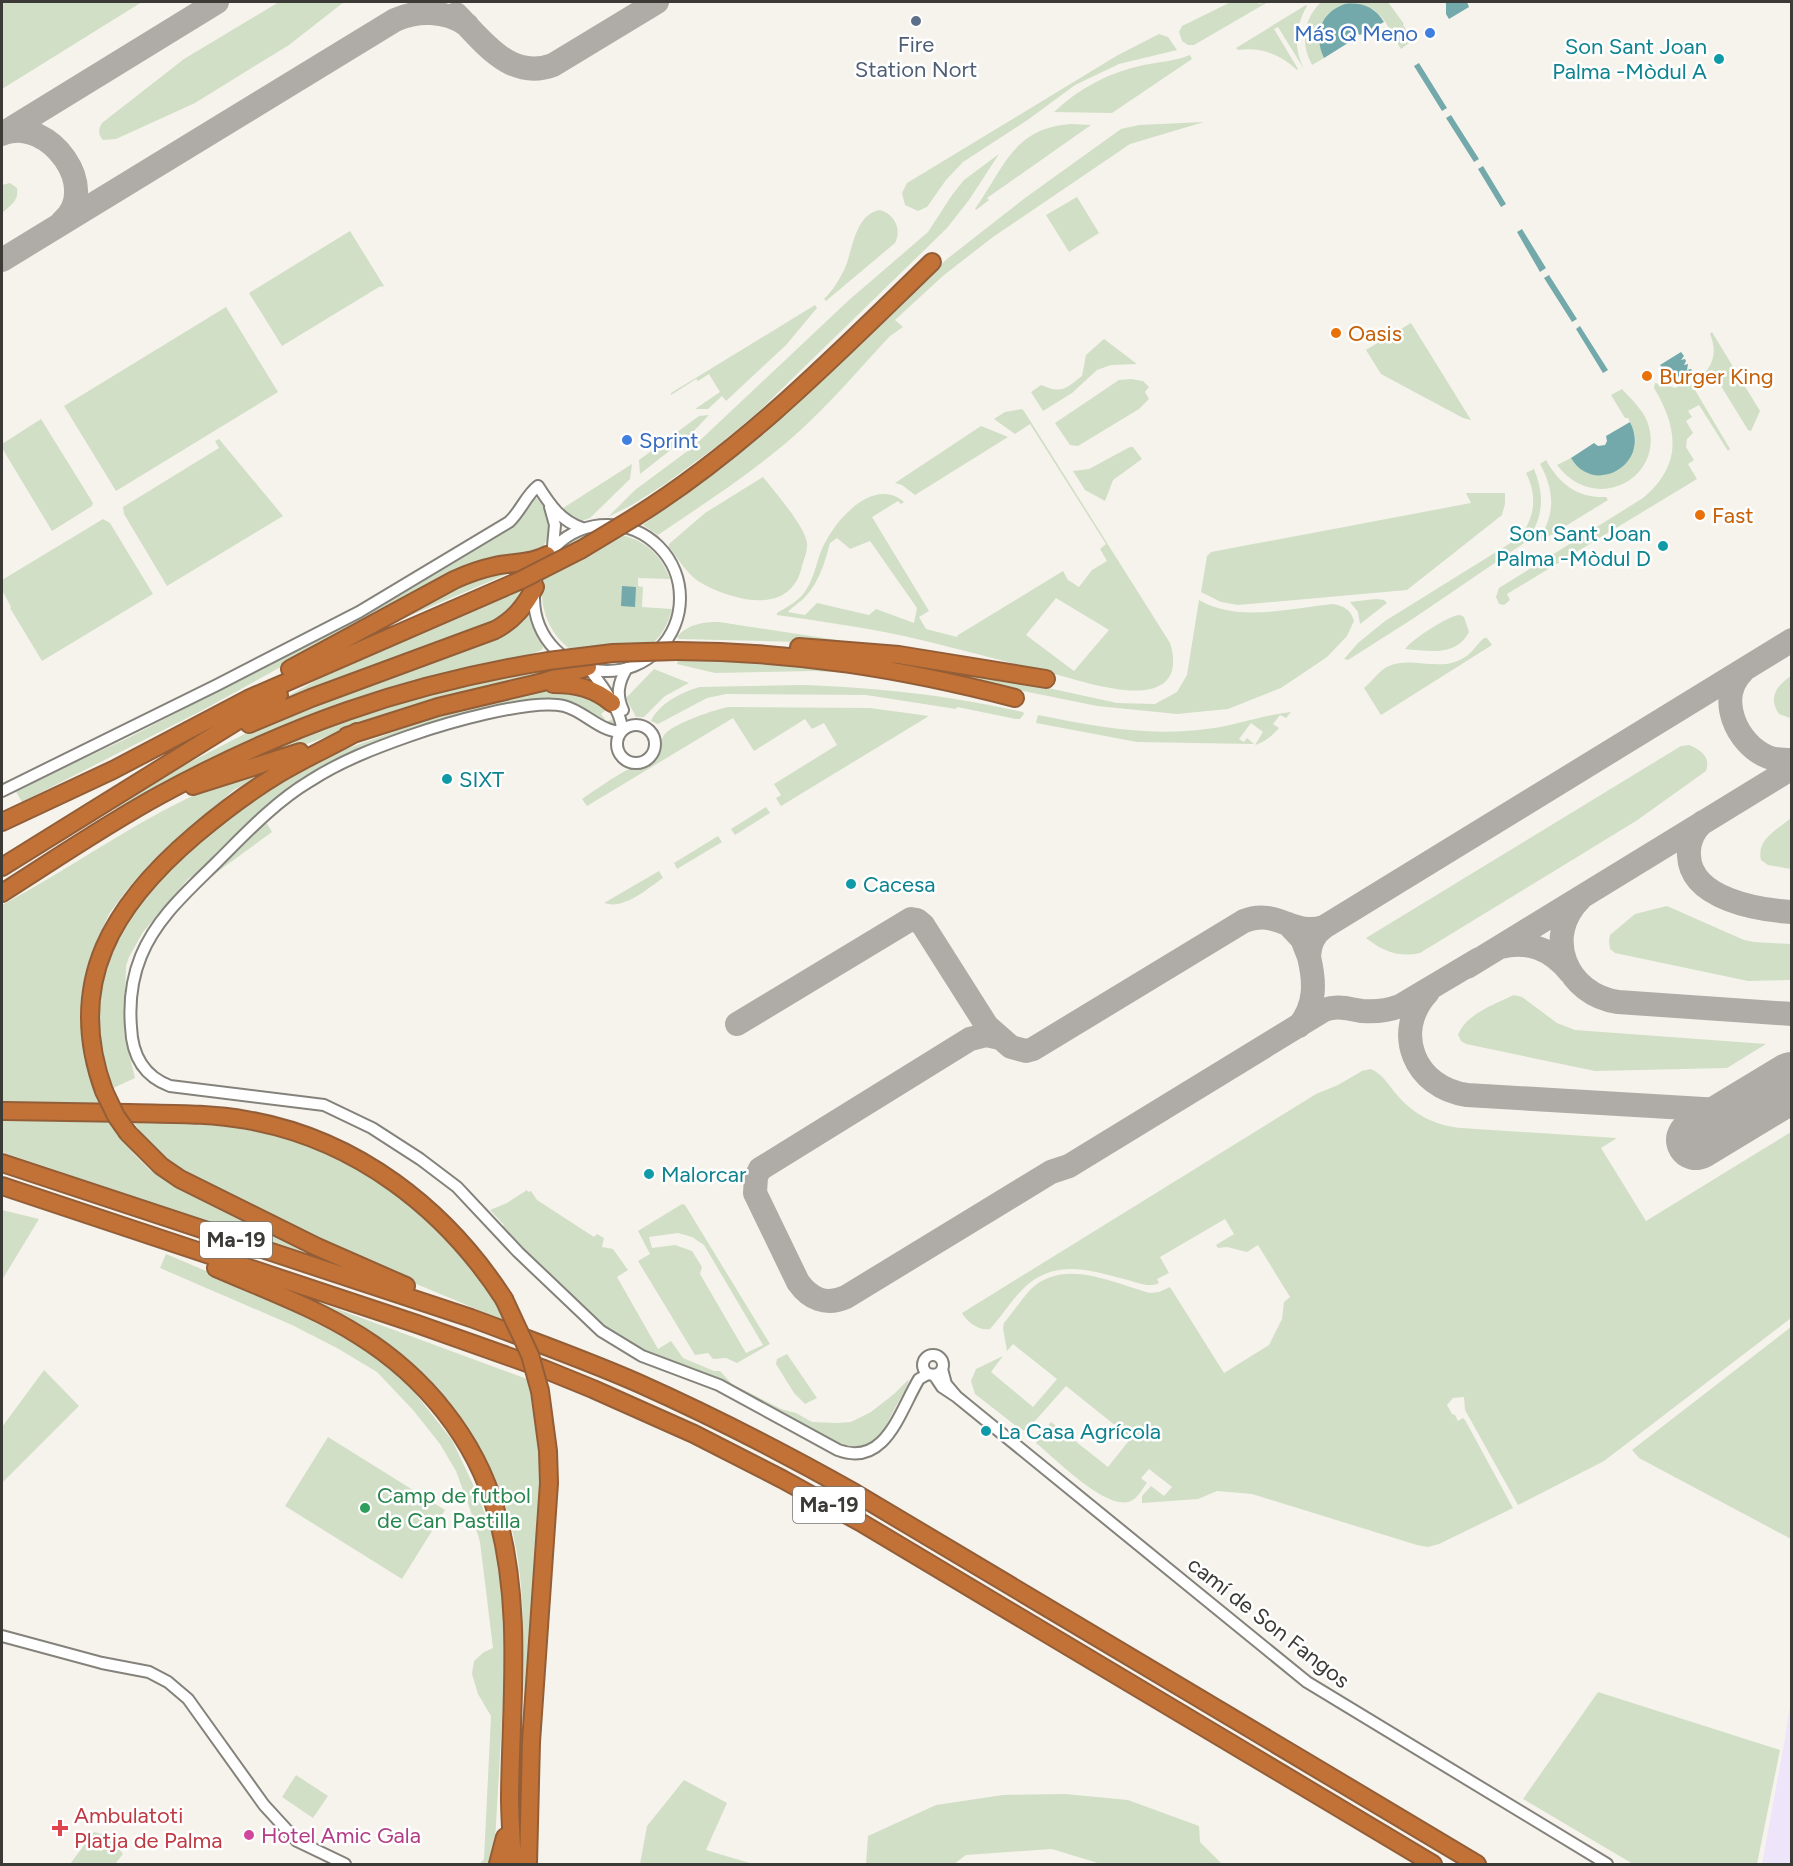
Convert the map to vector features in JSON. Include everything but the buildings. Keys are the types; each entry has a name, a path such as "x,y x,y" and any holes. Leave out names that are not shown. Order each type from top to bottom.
{"highway":[{"path":"2,822 113,770 248,699 476,601 528,584 669,495 737,444 782,406 932,262"},
{"path":"248,699 274,679 454,580 496,565 534,560 550,550"},
{"path":"176,760 273,713 495,630 514,617 529,598 528,584"},
{"path":"723,651 803,646 864,650 1046,679"},
{"path":"2,867 240,718 363,648"},
{"path":"2,893 158,796 273,739 350,709 437,683 548,661 613,653 677,651 790,655 951,681 1015,698"},
{"path":"158,796 276,761 357,732 588,668"},
{"path":"531,685 584,687 612,703"},
{"path":"357,732 255,788 219,815 146,881 126,906 103,950 93,992 91,1035 93,1053 104,1091 116,1116 128,1133 161,1166 180,1179 245,1213 351,1263 439,1299 471,1318"},
{"path":"2,1111 168,1113 226,1117 307,1136 373,1167 412,1195 436,1215 468,1250 504,1299 530,1355 540,1391 548,1451 549,1483 531,1742 528,1864"},
{"name":"Ma-19","path":"2,1163 471,1318 546,1345 718,1420 877,1505 1477,1864"},
{"name":"Ma-19","path":"2,1186 502,1354 593,1389 694,1434 860,1522 1433,1864"},
{"path":"177,1246 187,1256 320,1314 360,1335 390,1357 418,1381 454,1424 480,1470 496,1510 511,1592 514,1661 510,1797 513,1864"},
{"path":"498,1864 502,1853 510,1797"},
{"path":"529,1818 533,1864"}],"street":[{"path":"2,791 218,685 359,612 509,522 538,486 547,501 563,519 582,528"},
{"path":"547,501 555,525 550,550"},
{"path":"612,525 641,534 662,550 677,576 679,610 670,635 655,655 627,668 611,670 588,668 564,657 547,638 536,613 528,584 550,550 570,533 582,528 612,525"},
{"path":"588,668 612,703 621,721 621,731 616,746"},
{"path":"627,668 620,680 618,694 621,706 627,719 649,729 654,737 655,748 650,758 641,763 630,763 622,758 614,739 606,729 580,712 562,705 544,704 458,721 411,735 347,761 296,790 248,831 185,894 152,935 137,968 130,1000 131,1034 140,1063 156,1080 170,1086 324,1106 372,1128 420,1159 457,1187 518,1252 601,1331 642,1356 719,1385 838,1450 863,1453 880,1444 888,1436 919,1379 925,1375 932,1374 938,1373 942,1369 943,1362 939,1356 929,1356 924,1367 932,1374 936,1377 945,1390 957,1397"},
{"path":"606,729 621,731 628,726 637,725"},
{"name":"camí de Son Fangos","path":"942,1369 944,1381 957,1397 1307,1682 1607,1864"},
{"path":"2,1636 102,1663 149,1672 168,1682 188,1699 264,1805 297,1841 345,1864"}],"shaded area":[{"path":"1791,1698 1791,1864 1762,1864 1784,1744"}],"green space":[{"path":"2,2 142,2 2,89"},
{"path":"279,2 344,2 289,45 195,103 116,139 103,140 99,132 102,123 184,59"},
{"path":"1231,2 1257,2 1259,4 1268,2 1194,45 1188,45 1182,41 1179,32 1182,26"},
{"path":"1321,2 1388,2 1413,40 1401,49 1385,21 1371,8 1357,4 1340,7 1327,17 1323,24 1320,41 1324,58 1312,65 1306,48 1305,32 1310,16"},
{"path":"1306,5 1297,37 1298,53 1304,69 1278,27 1274,29 1297,70 1270,53 1236,48"},
{"path":"1159,34 1168,37 1177,50 1119,64 1075,85 1029,119 963,162 946,180 927,207 918,211 905,205 902,193 907,183 1118,55"},
{"path":"1190,55 1192,59 1112,113 1054,112 1084,88 1107,77 1131,68"},
{"path":"1204,122 1130,144 993,237 944,275 895,320 903,327 890,336 816,415 770,456 658,535 643,525 766,430 814,387 868,331 947,259 1025,198 1121,129 1139,125"},
{"path":"1071,124 1091,125 987,198 989,200 975,209 1003,165 1023,142 1051,127"},
{"path":"999,154 969,200 947,228 757,413 665,484 608,517 635,490 693,447 849,300 928,232 964,180"},
{"path":"10,183 17,188 17,196 2,213 2,185"},
{"path":"1077,197 1099,233 1069,252 1046,215"},
{"path":"880,210 890,215 896,223 898,233 895,243 826,301 824,299 845,268 860,225 865,218"},
{"path":"350,231 384,286 282,346 249,293"},
{"path":"815,305 817,308 786,345 726,401 722,396 708,409 695,409 720,392 709,374 698,381 696,379 671,395 671,393"},
{"path":"226,307 278,392 116,491 64,406"},
{"path":"1411,323 1471,420 1463,418 1381,374 1366,350"},
{"path":"1712,332 1760,411 1751,431 1748,430 1713,373 1707,376 1705,373 1714,354 1710,334"},
{"path":"1104,339 1137,364 1111,365 1097,370 1072,393 1043,411 1031,392 1041,385 1059,390 1071,384 1082,376 1086,355"},
{"path":"1119,380 1143,381 1149,387 1145,392 1149,399 1139,409 1078,446 1070,445 1055,423"},
{"path":"1655,383 1676,388 1692,385 1730,449 1728,451 1699,405 1688,411 1692,417 1686,421 1693,433 1687,439 1686,447 1694,460 1688,464 1697,479 1507,594 1510,600 1504,605 1499,604 1496,597 1499,588 1643,498 1665,473 1670,459 1672,432 1668,417 1654,388"},
{"path":"1622,389 1647,421 1651,441 1647,458 1638,473 1624,483 1608,488 1590,488 1573,480 1557,465 1571,458 1580,468 1596,474 1608,472 1628,459 1634,447 1635,434 1628,418 1625,418 1611,395"},
{"path":"1022,409 1024,411 1170,643 1173,657 1172,670 1170,676 1161,685 1143,690 1116,689 904,636 777,615 796,601 806,590 824,545 841,519 860,502 882,494 893,496 904,502 901,504 898,501 872,517 929,611 919,617 926,629 957,637 1063,571 1068,580 1079,587 1092,570 1107,561 1100,549 1106,544 1030,424 1015,434 994,419 1005,412","holes":["837,538 850,549 870,541 917,608 914,623 876,609 869,615 817,603 805,615 788,612 815,584 830,543","1056,598 1109,630 1074,671 1026,635"]},
{"path":"709,415 691,434 640,474 639,460 699,416"},
{"path":"41,419 93,503 92,506 52,531 2,448 2,444"},
{"path":"981,426 1008,437 915,495 902,485 895,483"},
{"path":"219,439 283,516 167,586 124,514 123,507 219,448 215,441"},
{"path":"1133,447 1142,459 1113,480 1105,501 1085,490 1073,471 1089,469"},
{"path":"1546,460 1557,476 1571,488 1587,495 1606,497 1608,500 1538,543 1536,542 1547,523 1551,504 1549,484 1540,464"},
{"path":"632,464 630,479 590,518 576,523 560,510"},
{"path":"1534,469 1540,488 1541,508 1536,526 1524,543 1414,618 1348,660 1344,659 1358,643 1385,621 1517,539 1528,524 1533,508 1532,490 1526,473"},
{"path":"763,477 801,527 807,543 806,553 794,584 785,594 773,599 745,599 716,590 693,577 669,544 705,513"},
{"path":"1466,493 1505,493 1502,515 1407,590 1238,605 1221,602 1201,592 1207,556 1211,552 1471,503"},
{"path":"537,498 547,510 550,525 547,539 538,552 407,597 203,710 22,802 15,790 128,738 286,656 516,522 532,500"},
{"path":"103,519 110,523 153,594 42,661 10,608 2,590 2,580"},
{"path":"601,532 634,539 652,550 670,579 638,578 638,586 643,587 642,607 672,609 670,617 660,636 644,650 611,663 585,658 565,645 551,627 543,607 542,586 548,566 559,549 577,537"},
{"path":"514,571 381,628 475,576"},
{"path":"524,589 525,591 499,621 275,703 326,675"},
{"path":"1376,599 1387,603 1360,624 1358,612 1350,602"},
{"path":"1199,600 1230,611 1247,612 1282,611 1333,604 1346,609 1354,621 1347,636 1327,657 1281,688 1228,709 1177,714 1097,706 868,659 1011,680 1117,703 1155,704 1177,692 1187,675"},
{"path":"527,612 543,647 542,650 489,666 400,685 326,710 220,756 118,813 115,809 169,773 293,709"},
{"path":"1460,615 1464,617 1469,632 1457,645 1441,651 1405,649 1431,629"},
{"path":"719,622 876,646 679,639 677,637 686,629 696,625"},
{"path":"1484,638 1487,638 1492,645 1381,715 1364,688 1385,668 1399,663 1448,664 1458,661 1468,655"},
{"path":"678,660 769,662 866,674 813,671 715,673 677,664"},
{"path":"654,669 689,683 665,696 644,717 636,717 626,698"},
{"path":"545,670 547,674 407,708 276,755 233,766 314,730 353,717 462,687"},
{"path":"1791,676 1792,718 1790,718 1779,714 1774,698 1781,684"},
{"path":"803,685 913,693 995,706 1024,714 1020,719 1016,719 957,707 956,709 866,695 726,694 707,698 658,724 651,721 659,709 671,700 700,687"},
{"path":"561,689 580,693 597,701 606,710 601,714 607,722 612,719 615,725 613,726 584,710 555,699 534,700 485,710 300,781 272,802 202,870 188,879 143,932 126,966 124,1027 135,1078 111,1089 99,1046 98,1002 105,962 135,905 183,854 228,817 274,786 346,749 449,712 531,691"},
{"path":"728,707 870,708 929,716 781,806 776,798 781,795 774,784 837,745 824,723 812,729 805,719 754,751 733,718 587,806 582,799 630,769 644,768 652,764 658,757 662,738 675,726"},
{"path":"1291,712 1286,718 1280,715 1273,724 1279,728 1268,738 1255,745 1263,732 1251,723 1239,739 1244,742 1247,738 1254,744 1137,742 1036,723 1038,715 1122,729 1164,732 1217,728"},
{"path":"1689,745 1706,758 1706,771 1636,821 1420,953 1398,954 1378,947 1366,938 1681,746"},
{"path":"283,766 235,789 167,848 129,887 109,914 91,955 82,1002 82,1035 88,1064 102,1103 2,1102 2,905 184,800 220,785"},
{"path":"766,807 770,813 735,835 731,829"},
{"path":"1791,818 1791,869 1768,865 1761,860 1762,846 1769,836"},
{"path":"266,822 272,832 213,875"},
{"path":"718,836 722,842 677,869 674,863"},
{"path":"659,871 663,878 643,893 619,904 604,903"},
{"path":"1667,906 1744,940 1791,944 1791,980 1748,981 1615,953 1610,949 1610,935 1635,914"},
{"path":"1514,995 1522,997 1557,1023 1575,1030 1766,1044 1727,1068 1595,1071 1466,1044 1461,1041 1458,1035 1467,1021 1482,1010"},
{"path":"1371,1069 1382,1077 1411,1109 1443,1125 1617,1138 1601,1148 1646,1221 1791,1132 1791,1318 1604,1461 1518,1505 1465,1410 1464,1397 1453,1398 1447,1405 1458,1421 1463,1418 1465,1420 1513,1508 1439,1544 1428,1547 1252,1494 1217,1491 1198,1499 1142,1503 1142,1496 1151,1486 1164,1496 1172,1487 1149,1469 1141,1478 1147,1483 1133,1500 1121,1502 1109,1499 1081,1481 1036,1443 1051,1422 1108,1467 1131,1438 1066,1386 1026,1431 1020,1429 975,1394 971,1381 976,1369 1003,1356 991,1372 1033,1407 1057,1379 1013,1344 1007,1351 1003,1328 1004,1323 1030,1290 1043,1280 1058,1275 1088,1275 1150,1293 1170,1287 1224,1373 1269,1345 1282,1319 1284,1302 1290,1297 1258,1245 1247,1252 1227,1247 1218,1248 1216,1245 1234,1234 1225,1219 1160,1257 1169,1273 1157,1279 1159,1283 1144,1284 1088,1271 1063,1269 1038,1277 1026,1286 990,1329 982,1329 974,1325 962,1313 1316,1094 1362,1071"},
{"path":"2,1119 112,1120 133,1153 150,1170 179,1189 351,1270 2,1152"},
{"path":"131,1119 244,1126 276,1134 320,1150 377,1179 429,1222 459,1252 488,1286 505,1321 313,1241 189,1176 167,1160 145,1138"},
{"path":"527,1190 531,1191 537,1200 594,1237 597,1234 604,1238 602,1247 613,1249 628,1270 617,1277 658,1349 671,1341 683,1358 714,1371 720,1371 732,1384 812,1422 851,1422 871,1412 909,1379 879,1436 866,1445 857,1447 834,1442 711,1376 642,1351 607,1328 578,1300 575,1302 502,1227 504,1225 490,1210 507,1203"},
{"path":"682,1204 685,1205 770,1344 737,1363 726,1358 713,1359 708,1353 695,1355 638,1261 650,1254 638,1231","holes":["678,1233 692,1237 704,1245 763,1345 746,1353 700,1274 702,1267 692,1251 675,1245 652,1248 649,1237"]},
{"path":"2,1210 39,1219 2,1280"},
{"path":"166,1254 251,1290 355,1343 384,1363 411,1388 452,1440 478,1495 495,1542 502,1584 506,1650 494,1859 491,1864 480,1864 484,1859 491,1716 478,1694 472,1674 474,1661 493,1648 480,1542 456,1471 440,1444 413,1410 377,1372 292,1325 160,1268"},
{"path":"299,1295 527,1379 533,1393 543,1478 529,1717 524,1717 523,1615 517,1554 511,1524 501,1494 474,1437 456,1411 414,1364 379,1338"},
{"path":"1791,1327 1791,1539 1639,1458 1632,1450"},
{"path":"787,1354 817,1398 805,1404 794,1393 776,1364 777,1359"},
{"path":"44,1370 79,1406 2,1483 2,1427"},
{"name":"Camp de futbol de Can Pastilla","path":"328,1437 445,1510 402,1579 285,1506"},
{"path":"1598,1692 1780,1750 1757,1864 1633,1864 1523,1799"},
{"path":"296,1775 328,1796 313,1818 282,1797"},
{"path":"684,1780 727,1803 706,1850 753,1864 640,1864 647,1826"},
{"path":"1065,1794 1128,1800 1199,1826 1200,1842 1222,1864 1101,1864 1052,1849 966,1855 954,1864 866,1864 868,1836 936,1805 1003,1795"},
{"path":"94,1832 110,1840 123,1854 115,1864 70,1864"}],"water":[{"path":"1446,2 1467,2 1469,7 1449,19 1446,14"},
{"path":"1345,4 1368,7 1384,22 1360,35 1355,32 1350,33 1347,38 1348,43 1324,58 1319,41 1321,25 1330,13"},
{"path":"1419,63 1447,108 1442,111 1414,66"},
{"path":"1451,115 1479,159 1474,162 1446,118"},
{"path":"1483,166 1506,204 1501,207 1478,169"},
{"path":"1522,229 1546,268 1540,272 1517,232"},
{"path":"1549,275 1577,319 1572,322 1544,278"},
{"path":"1580,326 1608,370 1603,373 1576,329"},
{"path":"1681,352 1684,356 1681,360 1685,359 1684,365 1688,364 1687,370 1691,369 1694,374 1675,376 1660,365"},
{"path":"1630,422 1635,437 1633,451 1627,462 1617,470 1606,475 1593,475 1581,469 1571,458 1594,443 1598,446 1605,445 1606,436"},
{"path":"622,586 636,587 635,607 621,606"}],"taxiway":[{"path":"2,134 217,2"},
{"path":"456,14 498,56 524,68 538,69 553,65 657,2"},
{"path":"2,260 395,20 413,14 431,13 450,16 467,25"},
{"path":"4,133 21,131 38,135 53,145 65,159 73,175 76,192 73,208 62,222"},
{"path":"1288,924 1302,939 1309,957 1313,940 1324,927 1792,640"},
{"path":"1743,671 1735,682 1731,694 1733,719 1739,731 1757,751 1768,757 1792,760"},
{"path":"1467,967 1792,768"},
{"path":"1703,822 1696,829 1689,846 1693,871 1701,883 1714,892 1745,905 1792,912"},
{"path":"1580,899 1569,914 1563,930 1562,946 1566,962 1574,976 1585,988 1600,997 1618,1002 1792,1014"},
{"path":"737,1024 911,919 923,925 987,1026 1011,1047 1026,1051 1033,1049 1244,921 1266,918 1303,928 1324,927"},
{"path":"1500,947 1520,945 1539,948 1555,957 1570,972"},
{"path":"1299,1026 1309,1010 1313,993 1309,957"},
{"path":"1000,1038 986,1035 970,1039 760,1169 756,1177 755,1193 798,1282 813,1297 825,1301 846,1297 1051,1172 1069,1166 1324,1010 1338,1008 1372,1011 1395,1008 1479,959"},
{"path":"1428,992 1417,1008 1411,1024 1410,1040 1414,1056 1422,1070 1434,1082 1449,1090 1467,1095 1720,1110 1737,1109 1756,1103"}],"runway":[{"path":"1696,1140 1792,1082"}],"place":[{"name":"Fire Station Nort","path":"916,21"},
{"name":"Más Q Meno","path":"1430,33"},
{"name":"Son Sant Joan Palma -Mòdul A","path":"1719,59"},
{"name":"Oasis","path":"1336,333"},
{"name":"Burger King","path":"1647,376"},
{"name":"Sprint","path":"627,440"},
{"name":"Fast","path":"1700,515"},
{"name":"Son Sant Joan Palma -Mòdul D","path":"1663,546"},
{"name":"SIXT","path":"447,779"},
{"name":"Cacesa","path":"851,884"},
{"name":"Malorcar","path":"649,1174"},
{"name":"La Casa Agrícola","path":"986,1431"},
{"name":"Camp de futbol de Can Pastilla","path":"365,1508"},
{"name":"Ambulatoti Platja de Palma","path":"60,1828"},
{"name":"Hotel Amic Gala","path":"249,1835"}]}
